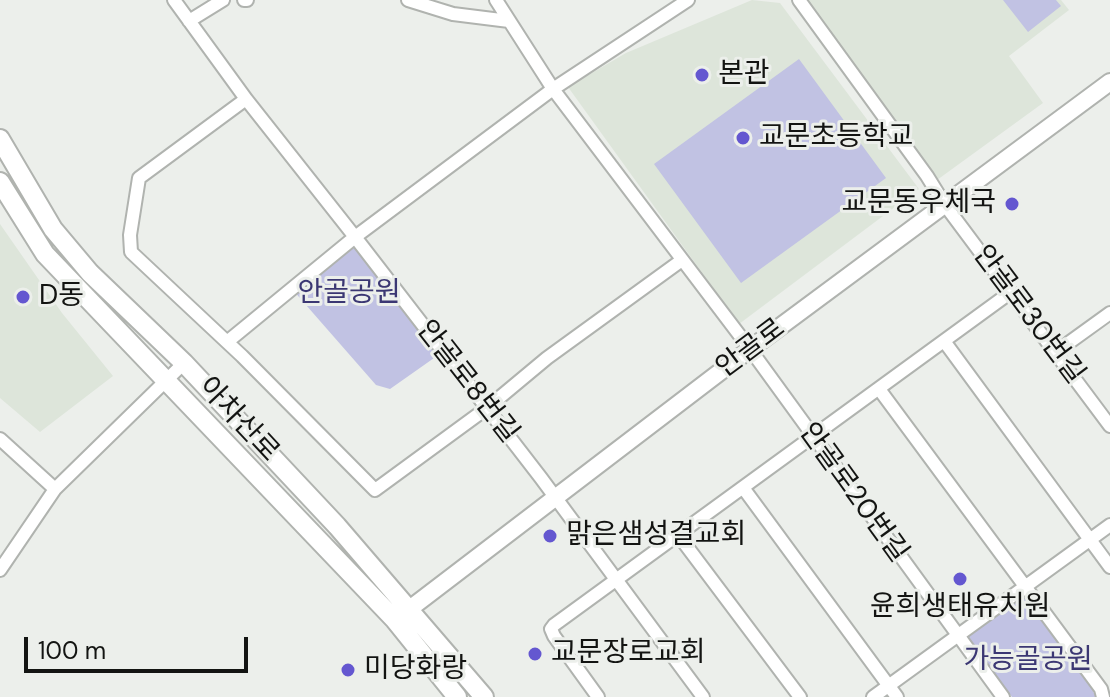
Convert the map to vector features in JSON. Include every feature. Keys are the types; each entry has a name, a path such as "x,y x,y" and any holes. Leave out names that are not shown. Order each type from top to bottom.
{"main road":[{"name":"아차산로","path":"0,139 53,229 90,273 184,363 337,526 402,614 457,697"},
{"name":"아차산로","path":"0,182 45,254 164,380 484,697"}],"street":[{"name":"안골로8번길","path":"174,0 246,99 555,497 703,697"},
{"path":"189,21 223,0"},
{"path":"408,0 453,14 509,21"},
{"path":"496,0 553,89"},
{"path":"227,342 355,237 553,89 688,0"},
{"name":"안골로30번길","path":"799,0 945,205 1110,426"},
{"name":"안골로","path":"402,614 750,349 1110,82"},
{"name":"안골로20번길","path":"553,89 750,349 1003,697"},
{"path":"246,99 139,178 130,235 131,252 227,342 375,490 487,408 547,358 682,260"},
{"path":"598,697 551,629 1011,292"},
{"path":"1056,352 1110,313"},
{"path":"944,341 1110,567"},
{"path":"0,570 55,489 184,363"},
{"path":"879,389 1101,689 1103,697"},
{"path":"0,439 55,489"},
{"path":"744,489 897,697"},
{"path":"873,697 1110,525"},
{"path":"679,536 800,697"}],"shaded area":[{"name":"교문초등학교","path":"752,0 780,3 919,189 739,324 568,87 626,53"},
{"path":"802,0 1061,0 1069,10 1009,56 1043,103 937,180"},
{"path":"0,224 62,313 113,376 40,432 0,398"}],"green space":[{"path":"1003,0 1056,0 1061,6 1028,32"},
{"path":"799,59 886,178 741,283 654,164"},
{"name":"안골공원","path":"355,237 444,351 390,389 376,385 292,289"},
{"name":"가능골공원","path":"1025,596 1096,697 1012,697 965,639"}],"place":[{"name":"본관","path":"702,75"},
{"name":"교문초등학교","path":"743,138"},
{"name":"교문동우체국","path":"1012,204"},
{"name":"D동","path":"23,297"},
{"name":"맑은샘성결교회","path":"550,536"},
{"name":"윤희생태유치원","path":"960,579"},
{"name":"교문장로교회","path":"535,654"},
{"name":"미당화랑","path":"348,670"}]}
